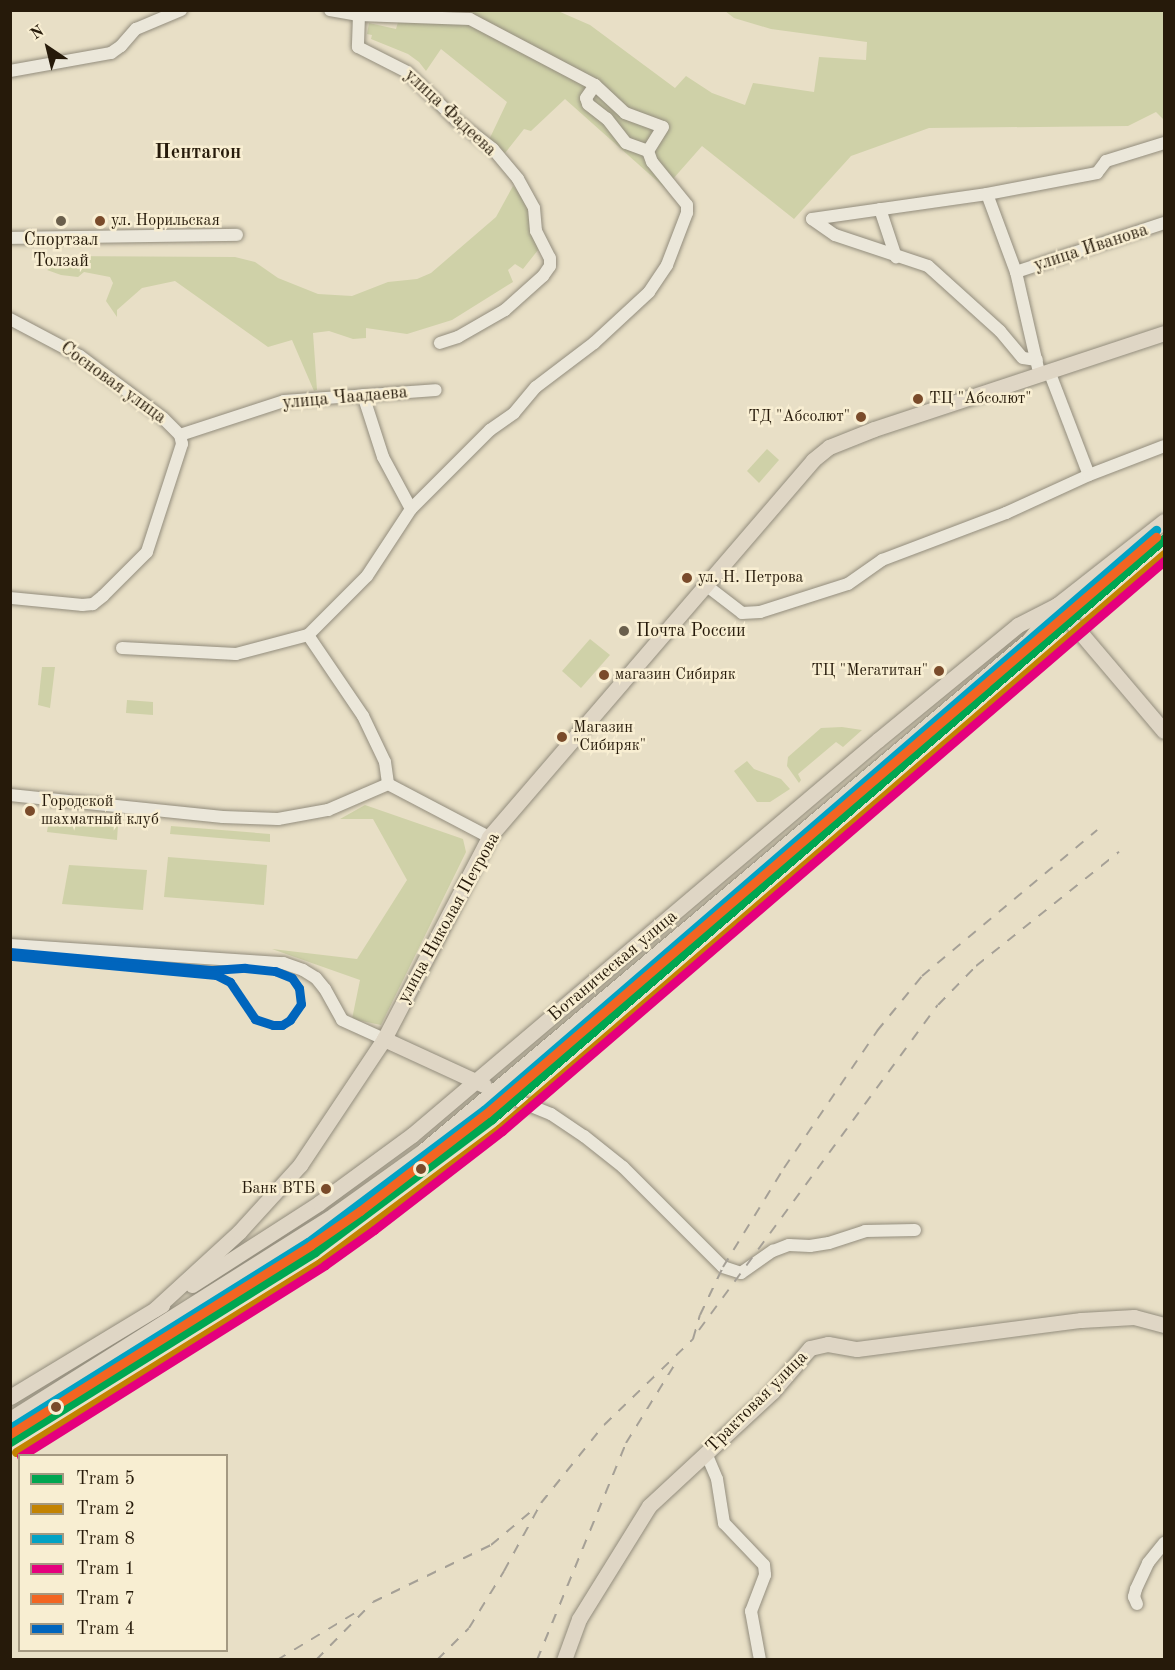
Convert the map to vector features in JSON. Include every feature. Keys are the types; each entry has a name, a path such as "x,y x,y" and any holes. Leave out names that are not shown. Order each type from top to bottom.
{"main road":[{"name":"улица Николая Петрова","path":"155,1309 239,1232 300,1165 384,1039 489,837 707,586 795,479 829,447 874,429 1042,369 1164,333"},
{"name":"Ботаническая улица","path":"155,1309 367,1170 478,1081 878,740 1018,625 1057,605 1164,520"},
{"name":"Ботаническая улица","path":"10,1419 164,1324 380,1183 494,1092 768,862 906,741 1029,640 1057,605"},
{"path":"1057,605 1164,731"},
{"path":"384,1039 478,1081 494,1092"},
{"path":"183,1291 192,1305"},
{"path":"10,1397 155,1309"},
{"name":"Трактовая улица","path":"564,1659 579,1619 649,1506 772,1392 810,1348 817,1345 856,1349 1081,1320 1134,1317 1164,1325"}],"street":[{"path":"10,71 111,54 136,29 162,20 181,10"},
{"path":"330,10 359,15 470,19 596,85 626,113 663,127 648,151"},
{"name":"улица Фадеева","path":"359,15 358,47 407,72 456,120 493,149 518,179 534,208 536,231 550,258 550,266 543,276 505,310 458,337 440,343"},
{"path":"596,85 586,98 588,104 603,115 626,143 648,151"},
{"path":"1042,369 1023,358 1000,331 932,268 835,235 812,219 987,194 1097,173 1106,161 1164,143"},
{"path":"122,648 236,654 308,635 367,576 411,509 490,430 514,413 536,387 594,343 649,292 667,265 688,209 652,162 648,151"},
{"path":"987,194 1016,272 1042,369 1089,475"},
{"path":"880,209 896,257"},
{"name":"улица Иванова","path":"1016,272 1164,223"},
{"path":"10,238 237,235"},
{"name":"Сосновая улица","path":"10,319 80,357 163,418 180,435"},
{"name":"улица Чаадаева","path":"180,435 284,401 436,390"},
{"path":"363,395 382,457 411,509"},
{"path":"10,598 82,605 93,604 103,596 147,552 179,454 180,435"},
{"path":"707,586 742,613 760,612 848,584 882,560 1006,513 1089,475 1164,446"},
{"path":"308,635 363,716 385,762 388,784"},
{"path":"388,784 489,837"},
{"path":"10,795 223,817 278,819 328,810 388,784"},
{"path":"10,945 284,963 316,978 325,988 342,1020 384,1039"},
{"path":"494,1092 551,1114 584,1136 623,1167 723,1267 741,1273 773,1251 789,1245 819,1244 865,1231 915,1230"},
{"path":"706,1454 717,1479 724,1523 764,1565 765,1575 751,1611 760,1659"},
{"path":"1137,1604 1134,1597 1136,1588 1148,1563 1164,1544"}],"green space":[{"path":"472,11 558,11 590,25 675,88 686,76 712,93 745,105 753,83 814,92 819,57 866,60 867,42 771,29 734,18 725,11 1164,11 1164,120 1156,112 1128,126 929,128 851,156 794,219 702,146 665,188 565,99 531,131 524,129 505,153 488,142 507,102 441,49 426,71 408,54 371,39 372,35 367,34 369,23 396,29 398,22 465,23"},
{"path":"513,186 532,207 538,250 523,269 515,264 508,270 513,282 452,320 407,334 366,328 366,338 353,339 329,331 313,333 317,390 314,391 292,340 268,347 175,281 142,288 117,310 117,317 106,301 113,283 110,277 84,272 78,277 47,270 54,266 53,256 235,257 255,262 278,278 318,294 352,296 388,282 417,279 431,273 496,217"},
{"path":"767,449 779,460 759,483 747,471"},
{"path":"590,639 610,655 581,688 562,671"},
{"path":"42,667 55,667 50,708 38,705"},
{"path":"127,700 153,702 153,715 126,713"},
{"path":"842,727 862,730 843,747 836,742 798,774 801,780 799,783 787,766 788,757 821,728"},
{"path":"747,761 754,769 781,779 790,789 770,802 757,802 734,771"},
{"path":"365,805 463,839 466,852 381,1025 352,1019 360,980 272,949 357,959 407,880 373,819 340,819"},
{"path":"49,819 118,824 117,840 47,832"},
{"path":"171,826 270,834 270,842 170,834"},
{"path":"168,857 267,865 264,905 164,897"},
{"path":"69,865 147,870 143,910 62,904"}],"railway":[{"path":"437,1660 469,1628 504,1571 541,1503 604,1425 693,1339 700,1315 723,1267 784,1168 877,1031 922,976 1097,830"},
{"path":"699,1330 938,1005 976,966 1119,852"},
{"path":"537,1660 626,1443 675,1364"},
{"path":"316,1660 373,1602 491,1545 534,1509"},
{"path":"277,1660 355,1613"}],"tram line":[{"name":"8","path":"10,1428 308,1242 484,1110 1156,530"},
{"name":"7","path":"10,1434 311,1245 360,1211 487,1113 1156,537"},
{"name":"5","path":"10,1442 315,1252 492,1119 1164,539"},
{"name":"2","path":"16,1452 321,1262 499,1129 1164,554"},
{"name":"1","path":"24,1454 325,1265 502,1131 1164,561"},
{"name":"4","path":"10,952 213,970 245,968 275,971 292,978 299,988 301,1004 290,1020 282,1025 273,1025 255,1019 230,982 216,975 10,956"}],"place":[{"name":"Спортзал Толзай","path":"61,221"},
{"name":"ул. Норильская","path":"100,221"},
{"name":"ТЦ \"Абсолют\"","path":"918,399"},
{"name":"ТД \"Абсолют\"","path":"861,417"},
{"name":"ул. Н. Петрова","path":"687,578"},
{"name":"Почта России","path":"624,631"},
{"name":"ТЦ \"Мегатитан\"","path":"939,671"},
{"name":"магазин Сибиряк","path":"604,675"},
{"name":"Магазин \"Сибиряк\"","path":"562,737"},
{"name":"Городской шахматный клуб","path":"30,811"},
{"name":"Банк ВТБ","path":"326,1189"}],"district":[{"name":"Пентагон","path":"198,153"}]}
